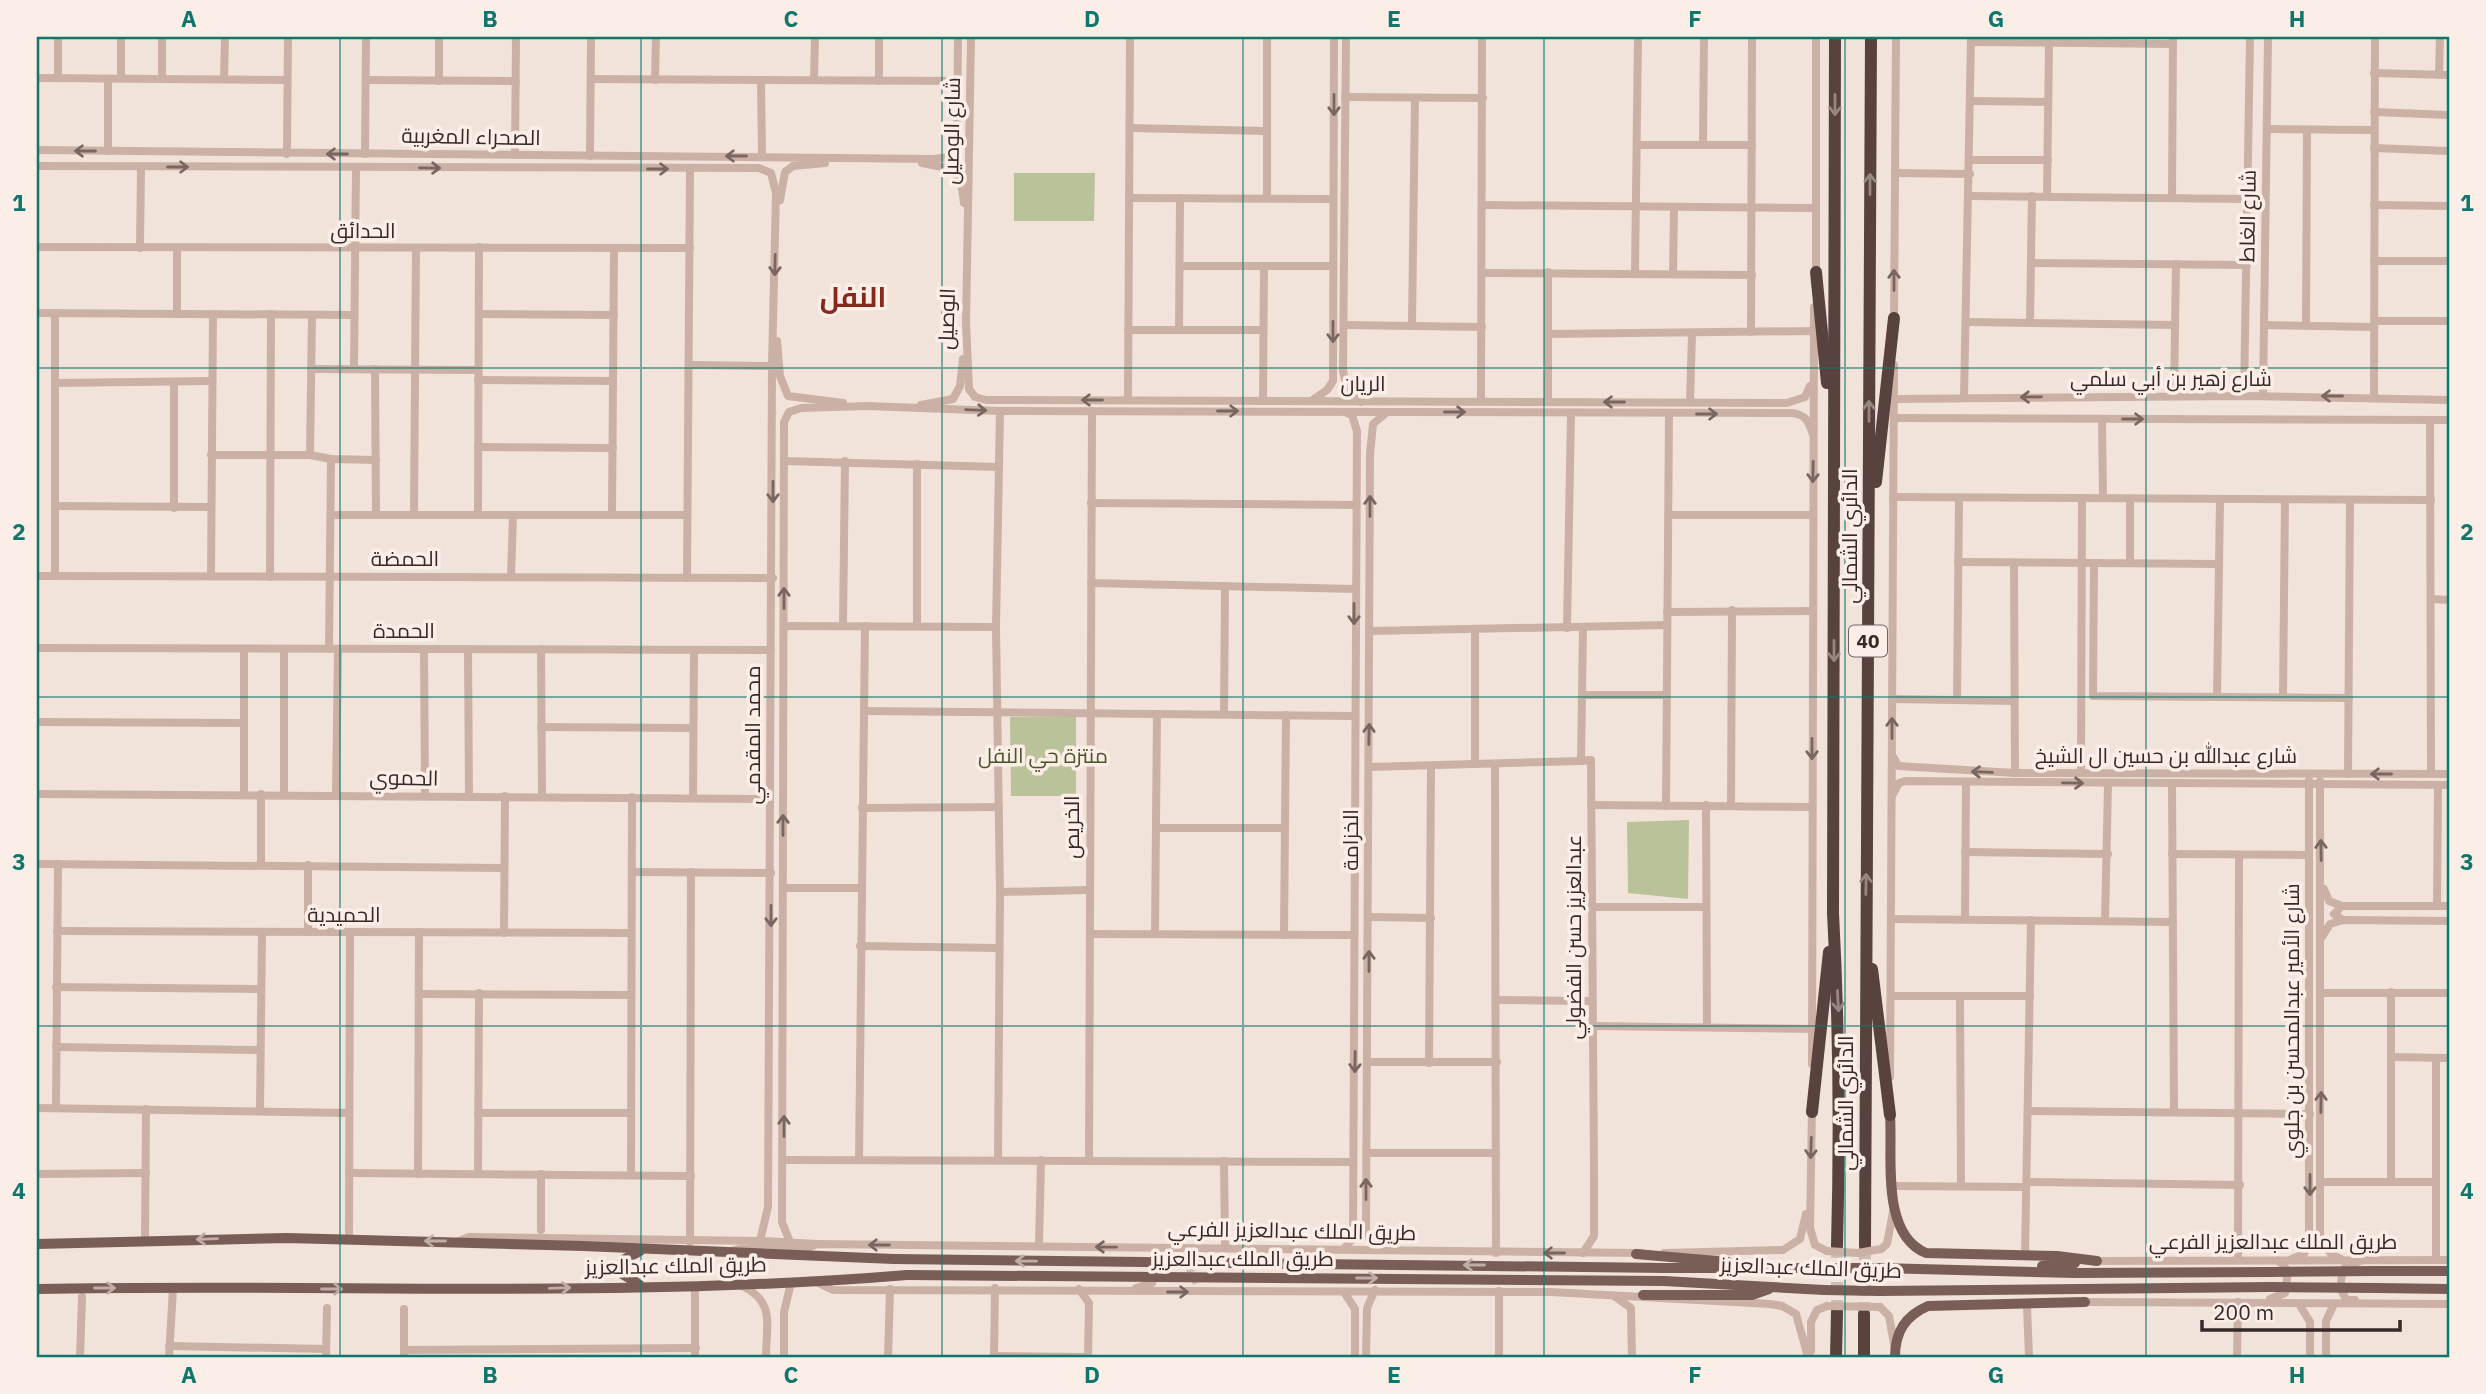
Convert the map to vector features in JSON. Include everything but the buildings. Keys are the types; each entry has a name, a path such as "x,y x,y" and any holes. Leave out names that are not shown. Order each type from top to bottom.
{"highway":[{"name":"الدائري الشمالي","path":"1832,1248 1839,1038 1833,913 1835,37"},
{"name":"الدائري الشمالي","path":"1864,1246 1871,37"},
{"path":"1816,272 1834,454"},
{"path":"1869,544 1894,318"},
{"path":"1866,912 1890,1115"},
{"path":"1812,1112 1833,913"},
{"path":"1832,1309 1836,1357"},
{"path":"1864,1314 1864,1357"}],"main road":[{"path":"1890,1115 1893,1212 1908,1241 1926,1253 2025,1255 2097,1261"},
{"name":"طريق الملك عبدالعزيز","path":"37,1244 254,1238 457,1242 894,1259 2006,1269 2075,1273 2449,1271"},
{"path":"641,1285 622,1274 619,1268 623,1260 644,1250"},
{"path":"1636,1254 1773,1267"},
{"path":"2006,1269 2097,1261"},
{"name":"طريق الملك عبدالعزيز","path":"37,1289 742,1286 907,1275 1664,1281 1750,1284 1769,1289 1984,1292 2231,1286 2449,1289"},
{"path":"1643,1295 1752,1294 1769,1289"},
{"path":"1984,1292 2085,1302"},
{"path":"1895,1354 1902,1324 1915,1311 1928,1306 2027,1306 2085,1302"}],"street":[{"path":"58,37 58,78"},
{"path":"121,37 121,78"},
{"path":"162,37 162,78"},
{"path":"224,79 225,37"},
{"path":"287,153 288,37"},
{"path":"365,154 366,37"},
{"path":"439,37 439,81"},
{"path":"512,169 516,37"},
{"path":"590,156 591,37"},
{"path":"655,80 656,37"},
{"path":"814,80 815,37"},
{"path":"879,37 879,80"},
{"name":"شارع الوصيل","path":"904,161 949,157 957,149 958,37"},
{"name":"شارع الوصيل","path":"967,226 971,37"},
{"path":"1128,400 1130,37"},
{"path":"1267,37 1268,198"},
{"path":"1310,402 1327,390 1333,381 1334,37"},
{"path":"1346,37 1344,385 1348,392 1361,402"},
{"path":"1481,401 1484,205 1482,37"},
{"path":"1635,273 1638,37"},
{"path":"1703,145 1704,37"},
{"path":"1752,37 1752,332"},
{"name":"الدائري الشمالي","path":"1816,37 1810,1228 1815,1245 1832,1248"},
{"name":"الدائري الشمالي","path":"1890,1115 1896,37"},
{"name":"شارع الغاط","path":"2244,396 2250,37"},
{"name":"شارع الغاط","path":"2263,396 2268,37"},
{"path":"2374,397 2375,37"},
{"path":"2440,37 2440,75"},
{"path":"1964,398 1971,39 2049,43 2173,41 2172,197"},
{"path":"2047,196 2049,43"},
{"path":"2374,73 2449,75"},
{"path":"37,78 287,79"},
{"path":"108,79 108,151"},
{"path":"591,79 958,81"},
{"path":"366,80 516,81"},
{"path":"761,81 762,156"},
{"path":"1345,97 1483,98"},
{"path":"1412,325 1415,98"},
{"path":"1970,101 2048,102"},
{"path":"2374,112 2449,115"},
{"path":"1130,128 1267,131"},
{"path":"2267,129 2374,130"},
{"path":"2306,326 2307,130"},
{"path":"1637,145 1752,145"},
{"path":"2374,148 2449,150"},
{"name":"الصحراء المغربية","path":"37,150 762,156 904,161"},
{"path":"526,155 526,169"},
{"name":"محمد المقدمي","path":"775,228 785,172 801,165 853,160"},
{"path":"1970,160 2048,160"},
{"path":"904,161 951,169 961,182 967,226"},
{"name":"الصحراء المغربية","path":"37,166 759,168 771,173"},
{"path":"140,247 141,167"},
{"path":"354,369 356,167"},
{"path":"687,578 690,169"},
{"name":"محمد المقدمي","path":"760,1241 768,1207 772,366 776,193 771,173"},
{"path":"1895,173 1970,174"},
{"path":"1970,195 2248,198"},
{"path":"2030,323 2032,195"},
{"path":"1129,198 1333,199"},
{"path":"1179,330 1180,198"},
{"path":"1484,205 1815,208"},
{"path":"2374,205 2449,206"},
{"path":"1673,274 1674,207"},
{"name":"الوصيل","path":"942,400 953,399 960,386 966,322 967,226"},
{"name":"الحدائق","path":"37,247 690,248"},
{"path":"478,515 479,247"},
{"path":"177,248 177,314"},
{"path":"414,515 416,248"},
{"path":"612,514 614,248"},
{"path":"2374,261 2449,261"},
{"path":"2032,263 2247,265"},
{"path":"2174,396 2176,264"},
{"path":"1180,265 1333,266"},
{"path":"1263,400 1264,267"},
{"path":"1548,272 1548,402"},
{"path":"1483,273 1752,275"},
{"path":"37,313 354,315"},
{"path":"55,313 55,576"},
{"path":"211,576 213,314"},
{"path":"270,577 271,314"},
{"path":"310,455 312,314"},
{"path":"479,314 614,315"},
{"path":"774,317 782,389 789,396 867,406"},
{"path":"2264,325 2449,321"},
{"name":"الريان","path":"966,322 969,389 975,397 986,400 1793,401"},
{"path":"1967,322 2175,325"},
{"path":"1345,325 1482,327"},
{"path":"1128,330 1263,330"},
{"path":"1548,334 1813,331"},
{"path":"1690,402 1692,333"},
{"path":"1333,361 1344,361"},
{"path":"689,365 772,366"},
{"path":"311,369 478,370"},
{"path":"375,369 376,515"},
{"path":"1813,376 1808,394 1793,401 1793,414 1808,420 1813,435"},
{"path":"478,380 613,381"},
{"path":"56,383 212,381"},
{"path":"174,382 174,508"},
{"name":"شارع زهير بن أبي سلمي","path":"1894,399 2263,396 2449,400"},
{"path":"1189,399 1189,411"},
{"name":"الريان","path":"908,407 942,400"},
{"name":"محمد المقدمي","path":"790,1242 784,1231 782,1209 784,422 789,412 801,408 867,406"},
{"name":"الريان","path":"867,406 1000,411 1793,414"},
{"path":"998,1159 1000,892 996,627 1000,411"},
{"name":"الخريص","path":"1089,1160 1092,411"},
{"name":"الخزامة","path":"1342,412 1352,415 1356,423 1353,1238 1344,1249"},
{"name":"الخزامة","path":"1366,1229 1369,1062 1370,447 1373,424 1389,412"},
{"path":"1567,628 1571,412"},
{"path":"1667,806 1666,625 1670,414"},
{"name":"شارع زهير بن أبي سلمي","path":"1894,418 2449,420"},
{"path":"2102,419 2103,499"},
{"path":"2430,420 2431,774"},
{"path":"478,447 612,448"},
{"path":"1356,448 1370,447"},
{"path":"211,455 310,455 331,459 376,460"},
{"path":"331,459 336,794"},
{"path":"784,461 999,467"},
{"path":"843,626 845,461"},
{"path":"917,464 917,626"},
{"path":"1893,497 2431,500"},
{"path":"1957,700 1958,498"},
{"path":"2081,773 2082,498"},
{"path":"2130,499 2130,563"},
{"path":"2217,696 2220,499"},
{"path":"2283,697 2285,500"},
{"path":"2348,774 2350,500"},
{"path":"1091,503 1356,505"},
{"path":"55,506 210,508"},
{"path":"332,515 687,514"},
{"path":"512,577 513,515"},
{"path":"1669,515 1812,515"},
{"path":"773,530 784,530"},
{"path":"1958,562 2219,564"},
{"path":"2014,563 2015,773"},
{"path":"2094,563 2093,696 2349,698"},
{"name":"الحمضة","path":"37,576 773,578"},
{"path":"1091,583 1354,589"},
{"path":"1224,713 1225,586"},
{"path":"2431,600 2449,600"},
{"path":"1731,806 1732,610"},
{"path":"1667,612 1813,611"},
{"path":"1370,631 1666,625"},
{"path":"784,626 996,627"},
{"path":"859,1160 865,626"},
{"name":"عبدالعزيز حسن الفضولي","path":"1583,627 1581,761 1591,760 1594,1236 1583,1253"},
{"path":"1475,630 1475,764"},
{"name":"الحمدة","path":"37,648 771,650"},
{"path":"244,649 244,794"},
{"path":"284,649 284,794"},
{"path":"424,649 425,795"},
{"path":"468,649 469,796"},
{"path":"541,649 542,796"},
{"path":"693,798 694,650"},
{"path":"1582,695 1666,695"},
{"path":"1892,699 2014,701"},
{"path":"865,711 1355,716"},
{"path":"1155,934 1157,714"},
{"path":"1284,935 1286,715"},
{"path":"37,722 243,723"},
{"path":"541,727 693,728"},
{"path":"1892,752 1898,766 1916,769"},
{"path":"1369,767 1581,761"},
{"path":"1495,764 1498,1000 1496,1252"},
{"path":"1429,1063 1431,766"},
{"path":"1915,781 1908,776 1910,771 1916,769"},
{"name":"شارع عبدالله بن حسين ال الشيخ","path":"1916,769 2015,773 2449,774"},
{"name":"شارع الأمير عبدالمحسن بن جلوي","path":"2308,773 2309,1238"},
{"name":"شارع الأمير عبدالمحسن بن جلوي","path":"2320,774 2320,1238"},
{"path":"1892,797 1899,782 1915,781"},
{"name":"شارع عبدالله بن حسين ال الشيخ","path":"1915,781 2449,785"},
{"path":"1965,919 1966,782"},
{"path":"2105,921 2108,784"},
{"path":"2172,784 2174,1112"},
{"path":"2437,906 2438,785"},
{"name":"الحموي","path":"37,794 770,799"},
{"path":"261,794 261,865"},
{"path":"503,933 505,796"},
{"path":"631,1175 632,797"},
{"path":"1591,805 1812,807"},
{"path":"1706,805 1707,1026"},
{"path":"862,808 999,807"},
{"path":"1156,828 1285,828"},
{"path":"1355,839 1369,839"},
{"path":"1965,852 2108,854"},
{"path":"2172,854 2309,855"},
{"path":"2238,1259 2241,1113 2239,855"},
{"path":"771,856 783,856"},
{"path":"37,864 504,868"},
{"path":"56,1108 58,864"},
{"path":"308,865 308,932"},
{"path":"632,872 771,873"},
{"path":"690,1242 691,872"},
{"path":"2322,886 2329,901 2342,906 2449,906"},
{"path":"783,888 860,888"},
{"path":"1000,892 1089,890"},
{"path":"2342,906 2334,914 2343,920"},
{"path":"1591,907 1706,907"},
{"path":"1369,917 1431,918"},
{"path":"1891,919 2173,922"},
{"path":"2025,1255 2030,1111 2031,920"},
{"path":"2322,937 2330,924 2343,920 2449,921"},
{"name":"الحميدية","path":"57,931 631,933"},
{"path":"260,1111 262,932"},
{"path":"349,932 349,1233"},
{"path":"418,1174 419,932"},
{"path":"1090,934 1354,935"},
{"path":"860,946 999,948"},
{"path":"56,987 260,989"},
{"path":"2391,992 2391,1182"},
{"path":"478,1173 479,993"},
{"path":"2322,993 2449,993"},
{"path":"419,994 630,995"},
{"path":"1891,996 2030,996"},
{"path":"1960,997 1961,1186"},
{"path":"1498,1000 1591,1000"},
{"path":"1592,1026 1812,1029"},
{"path":"56,1047 260,1050"},
{"path":"2391,1057 2449,1058"},
{"path":"2436,1058 2436,1260"},
{"path":"1369,1062 1497,1062"},
{"path":"37,1108 348,1113"},
{"path":"145,1241 146,1109"},
{"path":"2030,1111 2310,1114"},
{"path":"478,1113 631,1113"},
{"path":"1367,1153 1496,1153"},
{"path":"784,1160 1353,1162"},
{"path":"1039,1246 1041,1160"},
{"path":"1224,1161 1225,1248"},
{"path":"37,1174 145,1173"},
{"path":"349,1173 691,1176"},
{"path":"541,1174 541,1230"},
{"name":"طريق الملك عبدالعزيز الفرعي","path":"719,1254 750,1246 807,1250 817,1244 1636,1254 1783,1250 1800,1239 1810,1176"},
{"path":"2320,1182 2436,1182"},
{"path":"1893,1186 2240,1185"},
{"path":"768,1207 782,1209"},
{"path":"1832,1248 1858,1253 1881,1249 1887,1244 1893,1212"},
{"path":"1353,1230 1366,1229 1367,1237 1381,1250"},
{"path":"457,1242 469,1237 499,1237 817,1244"},
{"path":"2292,1259 2304,1254 2309,1238 2315,1244 2320,1238 2331,1254 2341,1259"},
{"path":"1140,1247 1156,1254"},
{"path":"1196,1254 1214,1248"},
{"path":"2085,1302 2238,1302 2278,1298 2285,1293 2288,1272 2276,1259 2261,1258"},
{"name":"طريق الملك عبدالعزيز الفرعي","path":"2097,1261 2261,1258 2449,1260"},
{"path":"2388,1258 2359,1261 2345,1267 2340,1287 2347,1300 2392,1304"},
{"path":"814,1281 833,1290 1376,1290 1643,1295 1660,1300 1782,1306 1796,1314 1801,1323 1810,1357"},
{"path":"784,1357 784,1325 790,1283"},
{"path":"1126,1290 1152,1283"},
{"path":"404,1309 404,1354 696,1353 695,1286"},
{"path":"742,1286 762,1298 766,1307 766,1357"},
{"path":"1198,1286 1208,1292"},
{"path":"995,1288 994,1357 1082,1357"},
{"path":"169,1357 173,1289"},
{"path":"1079,1289 1088,1299 1088,1357"},
{"path":"888,1357 890,1290"},
{"path":"1366,1357 1367,1308 1376,1290"},
{"path":"1344,1292 1354,1309 1355,1357"},
{"path":"1499,1292 1499,1357"},
{"path":"1610,1294 1632,1308 1632,1357"},
{"path":"80,1357 82,1297"},
{"path":"2260,1301 2299,1304 2449,1304"},
{"path":"2237,1357 2238,1302"},
{"path":"2299,1304 2310,1321 2309,1357"},
{"path":"2326,1357 2326,1321 2334,1304"},
{"path":"2027,1306 2029,1357"},
{"path":"1810,1357 1811,1322 1817,1310 1880,1307 1889,1316 1893,1328 1895,1354"},
{"path":"169,1346 326,1353 327,1308"},
{"path":"1355,1320 1360,1311 1366,1320"},
{"path":"2310,1321 2318,1317 2326,1321"},
{"path":"766,1325 784,1325"}],"green space":[{"path":"1014,173 1095,173 1094,221 1014,221"},
{"name":"منتزة حي النفل","path":"1010,717 1076,717 1076,796 1011,796"},
{"path":"1689,820 1688,899 1628,893 1627,822"}],"tunnel":[{"path":"1837,1246 1837,1312"},
{"path":"1864,1314 1865,1246"},
{"path":"1154,1281 1158,1270 1156,1254"},
{"path":"1196,1254 1190,1269 1198,1286"}],"district":[{"name":"النفل","path":"853,297"}]}
